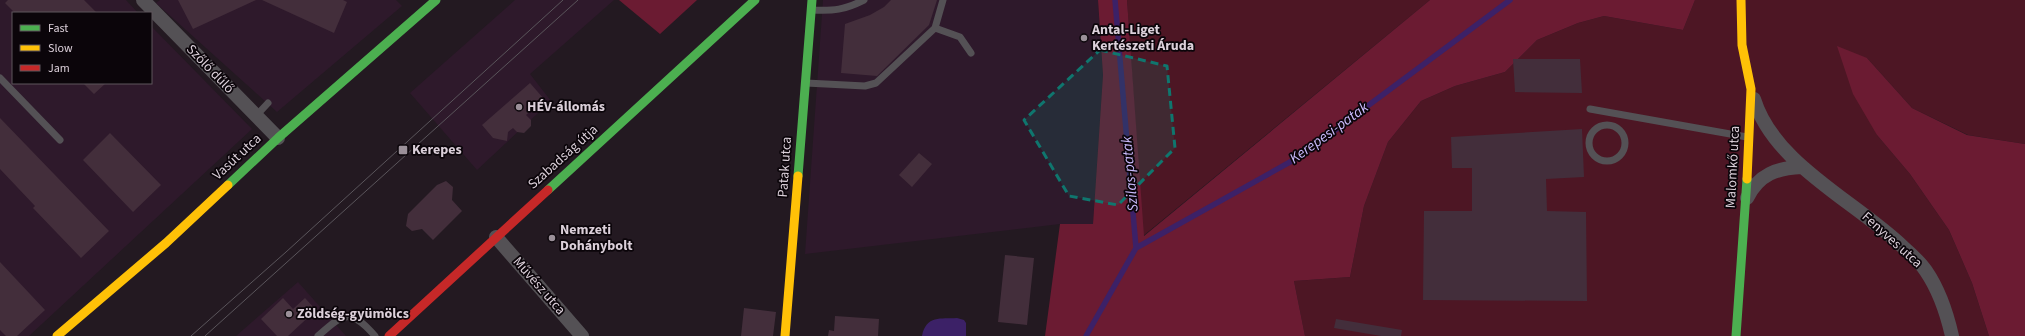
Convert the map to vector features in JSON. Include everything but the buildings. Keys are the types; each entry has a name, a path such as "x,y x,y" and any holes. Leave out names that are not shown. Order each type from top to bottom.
{"street":[{"name":"Szőlő dűlő","path":"142,0 278,138"},
{"name":"Vasút utca","path":"57,336 166,244 278,138 436,0"},
{"name":"Szabadság útja","path":"389,336 755,0"},
{"name":"Patak utca","path":"785,336 812,0"},
{"name":"Malomkő utca","path":"1736,336 1746,201 1750,89 1742,45 1741,0"},
{"name":"Fenyves utca","path":"1750,89 1758,113 1770,134 1786,152 1802,167 1886,231 1922,266 1939,294 1952,336"},
{"path":"1746,201 1752,188 1762,178 1783,168 1802,167"},
{"name":"Művész utca","path":"496,237 582,336"}],"lane":[{"path":"811,10 833,11 848,8 864,0"},
{"path":"805,83 865,86 876,83 935,28 943,0"},
{"path":"935,28 960,37 971,53"},
{"path":"0,78 60,140"},
{"path":"256,116 268,103"},
{"path":"1590,108 1748,137"},
{"path":"1611,125 1613,112"},
{"path":"1611,125 1616,127 1624,136 1624,148 1622,153 1612,160 1600,160 1591,152 1589,140 1590,135 1599,126 1611,125"},
{"path":"262,135 278,138"},
{"path":"318,336 338,318 348,317 363,322 375,336"}],"highlighted area":[{"path":"1100,50 1167,66 1175,148 1118,205 1069,196 1024,120"}],"shaded area":[{"path":"0,0 126,0 137,12 12,12 12,84 152,84 152,27 252,129 29,336 0,336"},
{"path":"160,0 396,0 402,6 277,112 156,3"},
{"path":"515,0 614,0 530,74 551,101 477,170 410,93"},
{"path":"619,0 697,0 660,34"},
{"path":"823,0 1098,0 1103,75 1093,224 1060,224 805,254"},
{"path":"1098,0 1127,0 1144,236 1430,0 1695,0 1683,30 1604,16 1578,23 1537,40 1505,72 1455,86 1421,101 1388,142 1364,206 1350,277 1294,281 1305,336 1045,336 1060,224 1093,224 1103,75"},
{"path":"1127,0 1430,0 1143,236"},
{"path":"1695,0 2025,0 2025,144 1968,135 1912,108 1867,58 1877,135 1910,174 1949,230 1972,283 1989,336 1305,336 1294,281 1350,277 1364,206 1388,142 1421,101 1455,86 1505,72 1537,40 1578,23 1604,16 1683,30"},
{"path":"1837,46 1867,58 1912,108 1967,135 2025,144 2025,336 1989,336 1972,283 1949,230 1910,174 1877,135 1853,94"},
{"path":"298,282 346,336 236,336"},
{"path":"957,318 964,320 966,323 966,336 922,336 927,324 931,321"}],"waterway":[{"name":"Szilas-patak","path":"1086,336 1136,248 1115,0"},
{"name":"Kerepesi-patak","path":"1136,248 1299,157 1510,0"}],"tram line":[{"path":"191,336 286,252 563,0"},
{"path":"205,336 578,0"}],"traffic: fast":[{"path":"228,185 278,138 436,0"},
{"path":"548,190 755,0"},
{"path":"798,176 812,0"},
{"path":"1736,336 1747,179"}],"traffic: slow":[{"path":"1741,0 1742,45 1751,89 1747,179"},
{"path":"785,336 798,176"},
{"path":"57,336 166,243 228,185"}],"traffic: jam":[{"path":"389,336 548,190"}],"place":[{"name":"Antal-Liget Kertészeti Áruda","path":"1084,38"},
{"name":"HÉV-állomás","path":"519,107"},
{"name":"Kerepes","path":"403,150"},
{"name":"Nemzeti Dohánybolt","path":"552,238"},
{"name":"Zöldség-gyümölcs","path":"289,314"}]}
